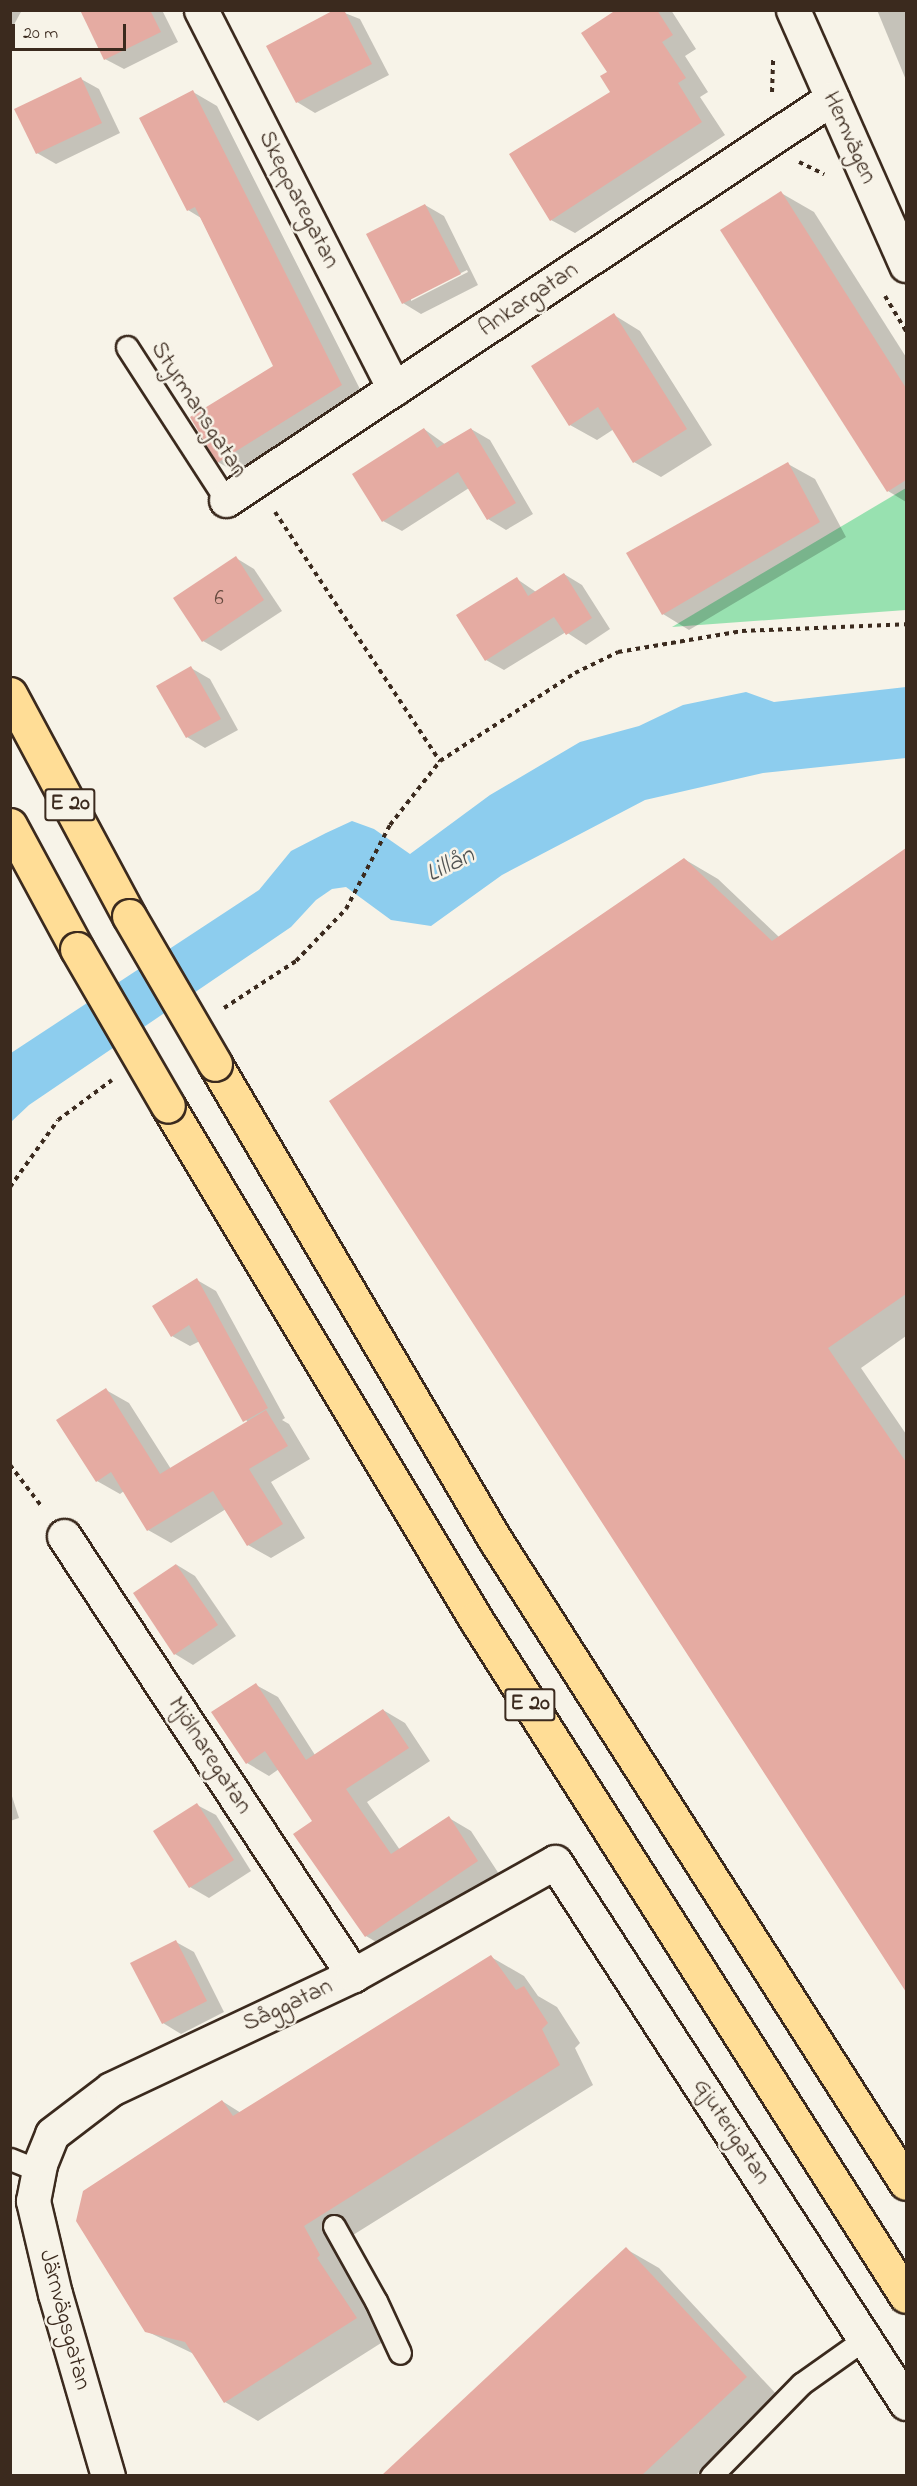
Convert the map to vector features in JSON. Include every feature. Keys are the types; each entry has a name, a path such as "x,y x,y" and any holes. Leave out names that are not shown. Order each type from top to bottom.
{"highway":[{"name":"E 20","path":"10,694 129,916 494,1538 906,2182"},
{"name":"E 20","path":"10,825 76,949 168,1106 475,1618 906,2296"}],"street":[{"name":"Skepparegatan","path":"201,10 394,389"},
{"name":"Hemvägen","path":"793,10 903,248"},
{"name":"Ankargatan","path":"226,500 832,98"},
{"name":"Mjölnaregatan","path":"64,1536 353,1975"},
{"name":"Såggatan","path":"30,2165 52,2134 111,2089 353,1975 555,1862"},
{"name":"Gjuterigatan","path":"555,1862 866,2338 906,2403"},
{"name":"Järnvägsgatan","path":"30,2165 33,2200 55,2294 108,2475"}],"lane":[{"name":"Styrmansgatan","path":"127,347 226,500"},
{"path":"334,2226 376,2301 400,2353"},
{"path":"711,2475 801,2384 866,2338"}],"path":[{"path":"771,52 775,84 770,99 800,164 822,172 827,178"},
{"path":"881,289 906,331"},
{"path":"255,482 440,761"},
{"path":"346,909 390,825 440,761 575,674 618,652 742,631 906,624"},
{"path":"10,1465 64,1536"}],"green space":[{"path":"906,488 906,610 672,627"}],"water":[{"name":"Lillån","path":"906,687 906,758 763,773 645,800 502,875 431,926 391,920 346,887 332,889 316,900 291,927 29,1105 11,1122 11,1053 259,890 291,851 326,833 352,821 374,829 410,854 490,795 580,742 639,726 683,705 746,692 774,702"}],"building":[{"path":"80,10 150,10 161,32 104,60"},
{"path":"334,10 344,10 372,64 296,103 266,46"},
{"path":"616,10 657,10 673,35 662,42 686,78 678,83 702,122 550,221 509,154 610,92 600,76 607,72 581,33"},
{"path":"81,77 102,123 36,154 14,109"},
{"path":"193,90 342,385 217,463 190,417 273,366 195,207 187,211 139,118"},
{"path":"781,191 906,388 906,480 887,492 720,230"},
{"path":"425,204 461,274 402,304 366,234"},
{"path":"614,313 687,429 633,463 598,407 569,426 531,366"},
{"path":"424,428 437,448 471,428 516,503 487,520 458,472 382,522 352,474"},
{"path":"788,462 820,522 662,615 626,553"},
{"path":"236,556 264,600 202,642 173,598"},
{"path":"564,573 592,618 566,635 554,617 485,661 456,615 517,577 528,596"},
{"path":"191,666 221,719 186,738 156,686"},
{"path":"906,848 906,1294 828,1348 906,1462 906,1992 329,1101 684,858 772,941"},
{"path":"197,1278 268,1408 243,1422 189,1325 171,1337 152,1306"},
{"path":"106,1388 160,1474 266,1410 288,1446 249,1469 283,1524 247,1546 213,1491 147,1531 111,1472 96,1482 56,1420"},
{"path":"176,1564 218,1625 174,1655 133,1593"},
{"path":"256,1683 306,1760 383,1709 409,1748 346,1789 391,1854 449,1816 478,1861 365,1937 293,1834 312,1821 265,1751 246,1764 211,1712"},
{"path":"197,1803 234,1860 189,1888 153,1831"},
{"path":"176,1940 207,2001 162,2024 130,1963"},
{"path":"491,1955 516,1990 524,1986 548,2023 542,2029 560,2065 304,2226 320,2255 317,2258 357,2318 224,2403 185,2342 145,2332 76,2221 83,2191 222,2100 233,2116"},
{"path":"626,2247 747,2377 642,2475 382,2475"}]}
